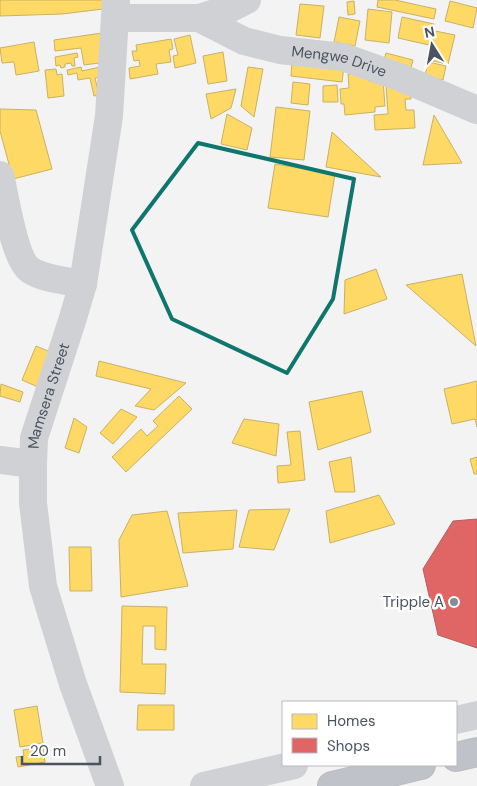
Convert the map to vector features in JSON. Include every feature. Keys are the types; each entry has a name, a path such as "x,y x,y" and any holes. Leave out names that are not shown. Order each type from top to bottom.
{"highway":[{"path":"457,757 477,752"},
{"path":"332,786 417,766"}],"street":[{"path":"116,9 199,18 231,8 248,0"},
{"name":"Mamsera Street","path":"110,786 73,684 43,586 33,503 33,464 34,438 83,284 109,116 116,9"},
{"name":"Mengwe Drive","path":"199,18 244,41 280,50 343,57 402,78 477,110"},
{"path":"0,175 15,241 22,261 30,270 50,277 83,284"},
{"path":"0,460 33,464"},
{"path":"457,720 477,715"},
{"path":"204,786 290,766"}],"highlighted area":[{"path":"198,143 354,179 333,299 287,373 172,319 132,230"}],"building: Homes":[{"path":"0,0 103,0 103,9 62,14 0,16"},
{"path":"378,0 395,0 436,9 434,19 377,7"},
{"path":"354,1 355,14 348,15 347,2"},
{"path":"450,1 477,8 473,28 445,21"},
{"path":"300,4 324,6 320,38 296,35"},
{"path":"368,9 392,12 389,43 365,40"},
{"path":"339,17 360,21 355,46 334,42"},
{"path":"402,17 434,24 429,45 398,38"},
{"path":"435,31 455,35 448,64 428,60"},
{"path":"102,33 107,62 84,65 81,48 55,51 54,40"},
{"path":"190,35 196,63 175,68 173,56 178,55 174,39"},
{"path":"171,39 173,49 169,50 171,62 156,64 158,74 130,79 129,68 140,66 139,60 134,61 132,51 137,51 136,45"},
{"path":"34,42 39,71 16,75 14,62 2,63 0,48"},
{"path":"223,52 227,81 208,84 203,56"},
{"path":"77,53 78,57 74,58 75,66 72,66 71,63 65,64 65,67 61,68 60,65 56,66 55,57"},
{"path":"386,53 413,60 409,75 382,67"},
{"path":"292,60 344,66 342,82 291,76"},
{"path":"428,62 446,66 443,80 425,76"},
{"path":"81,67 82,71 100,67 102,77 95,78 99,95 94,96 90,78 78,80 77,73 68,75 67,70"},
{"path":"248,67 263,69 254,117 241,106"},
{"path":"56,69 57,75 62,74 64,96 48,98 45,70"},
{"path":"368,73 369,81 383,80 385,106 375,107 375,112 345,115 344,104 341,104 340,89 349,88 348,74"},
{"path":"293,82 310,84 308,105 291,103"},
{"path":"410,84 411,99 405,99 406,110 414,110 415,128 375,130 374,115 388,114 386,85"},
{"path":"337,85 338,102 323,102 323,86"},
{"path":"236,89 231,108 211,119 206,94"},
{"path":"276,107 310,111 304,160 270,157"},
{"path":"0,109 36,110 52,169 13,179 0,131"},
{"path":"227,114 252,128 247,150 221,144"},
{"path":"434,115 462,163 423,165"},
{"path":"332,132 381,177 326,167"},
{"path":"275,164 335,174 328,217 268,208"},
{"path":"376,269 387,299 344,314 345,280"},
{"path":"462,274 476,346 406,285"},
{"path":"36,346 53,353 38,387 22,380"},
{"path":"99,361 186,383 154,410 135,406 151,389 96,376"},
{"path":"477,381 477,427 475,419 452,424 444,389"},
{"path":"1,384 23,392 20,402 0,396"},
{"path":"362,391 371,432 318,450 309,402"},
{"path":"179,396 192,409 126,472 112,457 141,429 147,436 158,426 153,421"},
{"path":"121,409 137,417 113,444 100,433"},
{"path":"74,418 87,427 79,453 65,448"},
{"path":"244,419 279,424 276,456 232,443"},
{"path":"300,431 305,480 278,483 277,466 291,465 287,432"},
{"path":"351,457 355,492 335,492 329,462"},
{"path":"477,457 477,474 474,474 470,459"},
{"path":"379,495 395,524 330,543 326,511"},
{"path":"290,509 274,550 239,547 249,510"},
{"path":"237,510 233,549 183,553 178,513"},
{"path":"167,511 188,586 121,597 119,540 132,515"},
{"path":"69,547 91,547 92,591 70,591"},
{"path":"122,606 167,607 166,650 155,649 155,626 143,626 142,664 166,664 165,694 120,692"},
{"path":"138,705 174,705 174,730 137,730"},
{"path":"37,706 43,743 20,747 14,710"},
{"path":"43,747 45,762 18,767 16,757 24,756 23,750"}],"building: Shops":[{"name":"Tripple A","path":"477,519 477,648 438,635 423,569 453,521"}],"place":[{"name":"Tripple A","path":"454,602"}]}
